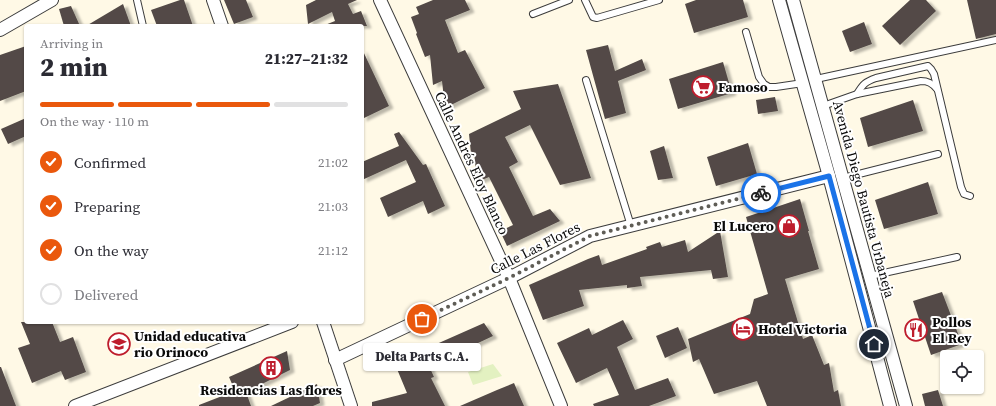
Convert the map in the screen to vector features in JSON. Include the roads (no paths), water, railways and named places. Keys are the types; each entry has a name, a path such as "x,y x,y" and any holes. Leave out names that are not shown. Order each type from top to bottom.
{"street":[{"path":"0,30 52,0"},
{"path":"213,0 221,24"},
{"name":"Calle Andrés Eloy Blanco","path":"380,0 509,278 561,406"},
{"name":"Avenida Diego Bautista Urbaneja","path":"779,0 829,176 890,406"},
{"name":"Avenida Diego Bautista Urbaneja","path":"793,0 906,406"},
{"name":"Calle Las Flores","path":"335,360 509,278 590,236 829,176"},
{"path":"75,406 287,324"},
{"path":"324,324 351,406"}],"lane":[{"path":"137,0 143,24"},
{"path":"533,14 569,0"},
{"path":"585,0 593,17 597,18 658,0"},
{"path":"746,32 759,78 764,84 769,87 776,87 803,83"},
{"path":"816,80 996,40"},
{"path":"857,94 863,85 869,80 928,66 934,74 961,187 964,194 970,196"},
{"path":"586,80 631,226"},
{"path":"823,106 857,94 921,81 932,83 938,90"},
{"path":"843,178 938,154"},
{"path":"870,276 957,257"}],"place":[{"name":"Famoso","path":"703,87"},
{"name":"El Lucero","path":"789,226"},
{"name":"Delta Parts C.A.","path":"422,319"},
{"name":"Hotel Victoria","path":"743,329"},
{"name":"Pollos El Rey","path":"916,330"},
{"name":"Unidad educativa rio Orinoco","path":"119,344"},
{"name":"Residencias Las flores","path":"271,368"}]}
